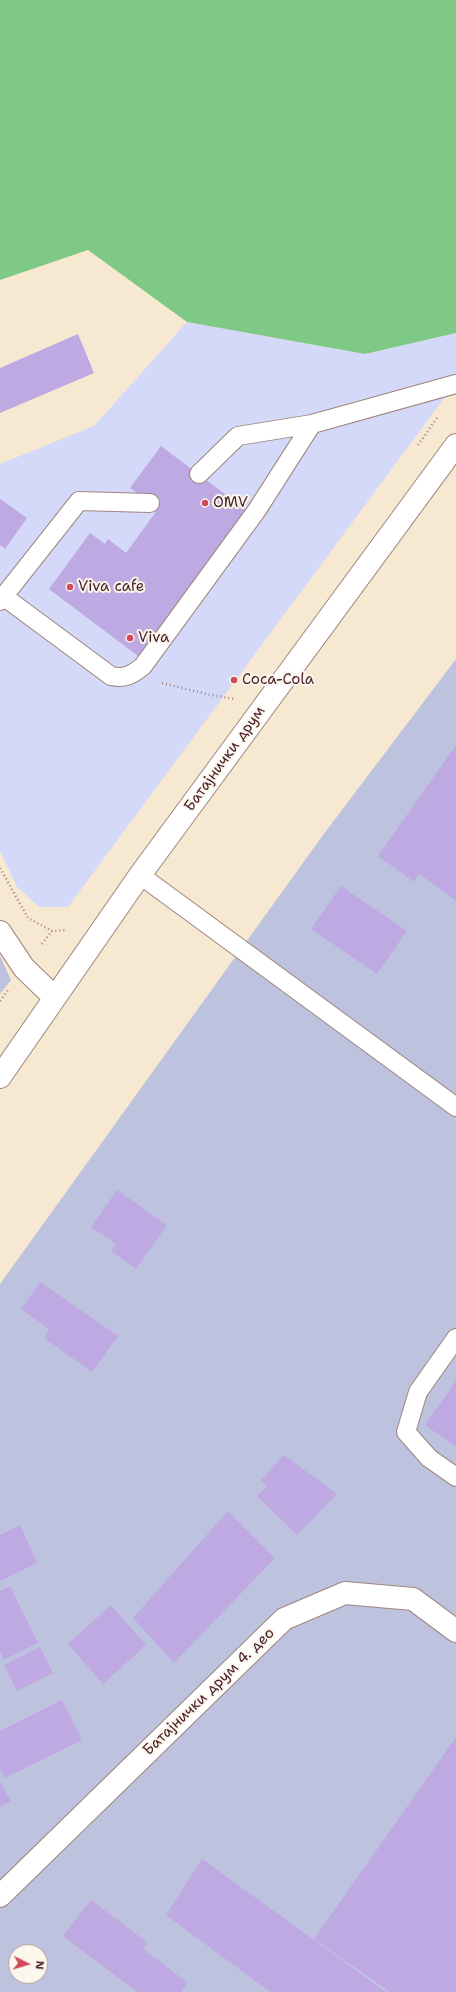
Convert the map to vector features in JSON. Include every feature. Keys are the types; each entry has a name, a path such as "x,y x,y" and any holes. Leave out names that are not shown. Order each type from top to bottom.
{"main road":[{"name":"Батајнички друм","path":"0,1077 140,875 456,445"},
{"path":"0,932 24,968 54,997"},
{"name":"Батајнички друм 4. део","path":"0,1896 284,1619 345,1593 413,1599 456,1631"}],"lane":[{"path":"200,474 238,436 312,424 456,384"},
{"path":"150,503 79,501 2,598 111,676 121,678 132,675 143,666 257,510 312,424"},
{"path":"140,875 456,1107"},
{"path":"456,1338 418,1392 406,1432 429,1458 456,1477"}],"path":[{"path":"132,675 210,695 265,703"},
{"path":"0,868 28,918 52,931"}],"shaded area":[{"path":"187,322 365,354 456,333 456,382 68,907 39,907 17,887 0,851 0,464 94,426"},
{"path":"456,659 456,1992 0,1992 0,1284 323,835"},
{"path":"0,956 11,980 0,994"}],"green space":[{"path":"0,0 456,0 456,333 365,354 187,322 88,250 0,280"}],"building":[{"path":"78,334 94,373 0,413 0,368"},
{"path":"161,446 246,510 138,656 49,589 90,533 105,544 108,539 126,553 158,509 130,488"},
{"path":"0,499 27,518 5,549 0,545"},
{"path":"456,745 456,901 419,874 414,882 378,856"},
{"path":"341,886 407,931 377,974 311,929"},
{"path":"117,1190 167,1225 136,1269 111,1251 116,1244 91,1227"},
{"path":"40,1282 118,1336 92,1372 44,1338 49,1329 21,1309"},
{"path":"456,1381 456,1447 425,1425"},
{"path":"284,1455 337,1494 297,1535 257,1496 267,1486 261,1480"},
{"path":"228,1511 275,1558 174,1663 133,1618"},
{"path":"20,1525 37,1563 0,1581 0,1535"},
{"path":"10,1586 38,1643 4,1660 0,1652 0,1591"},
{"path":"111,1605 146,1645 103,1684 68,1644"},
{"path":"40,1647 53,1673 17,1691 4,1665"},
{"path":"62,1700 82,1740 5,1778 0,1768 0,1731"},
{"path":"456,1737 456,1992 390,1992 314,1939"},
{"path":"0,1782 11,1801 0,1807"},
{"path":"202,1859 386,1992 270,1992 166,1915"},
{"path":"91,1900 148,1943 143,1949 188,1983 181,1992 137,1992 63,1936"}],"place":[{"name":"OMV","path":"205,503"},
{"name":"Viva cafe","path":"70,587"},
{"name":"Viva","path":"130,638"},
{"name":"Coca-Cola","path":"234,680"}]}
